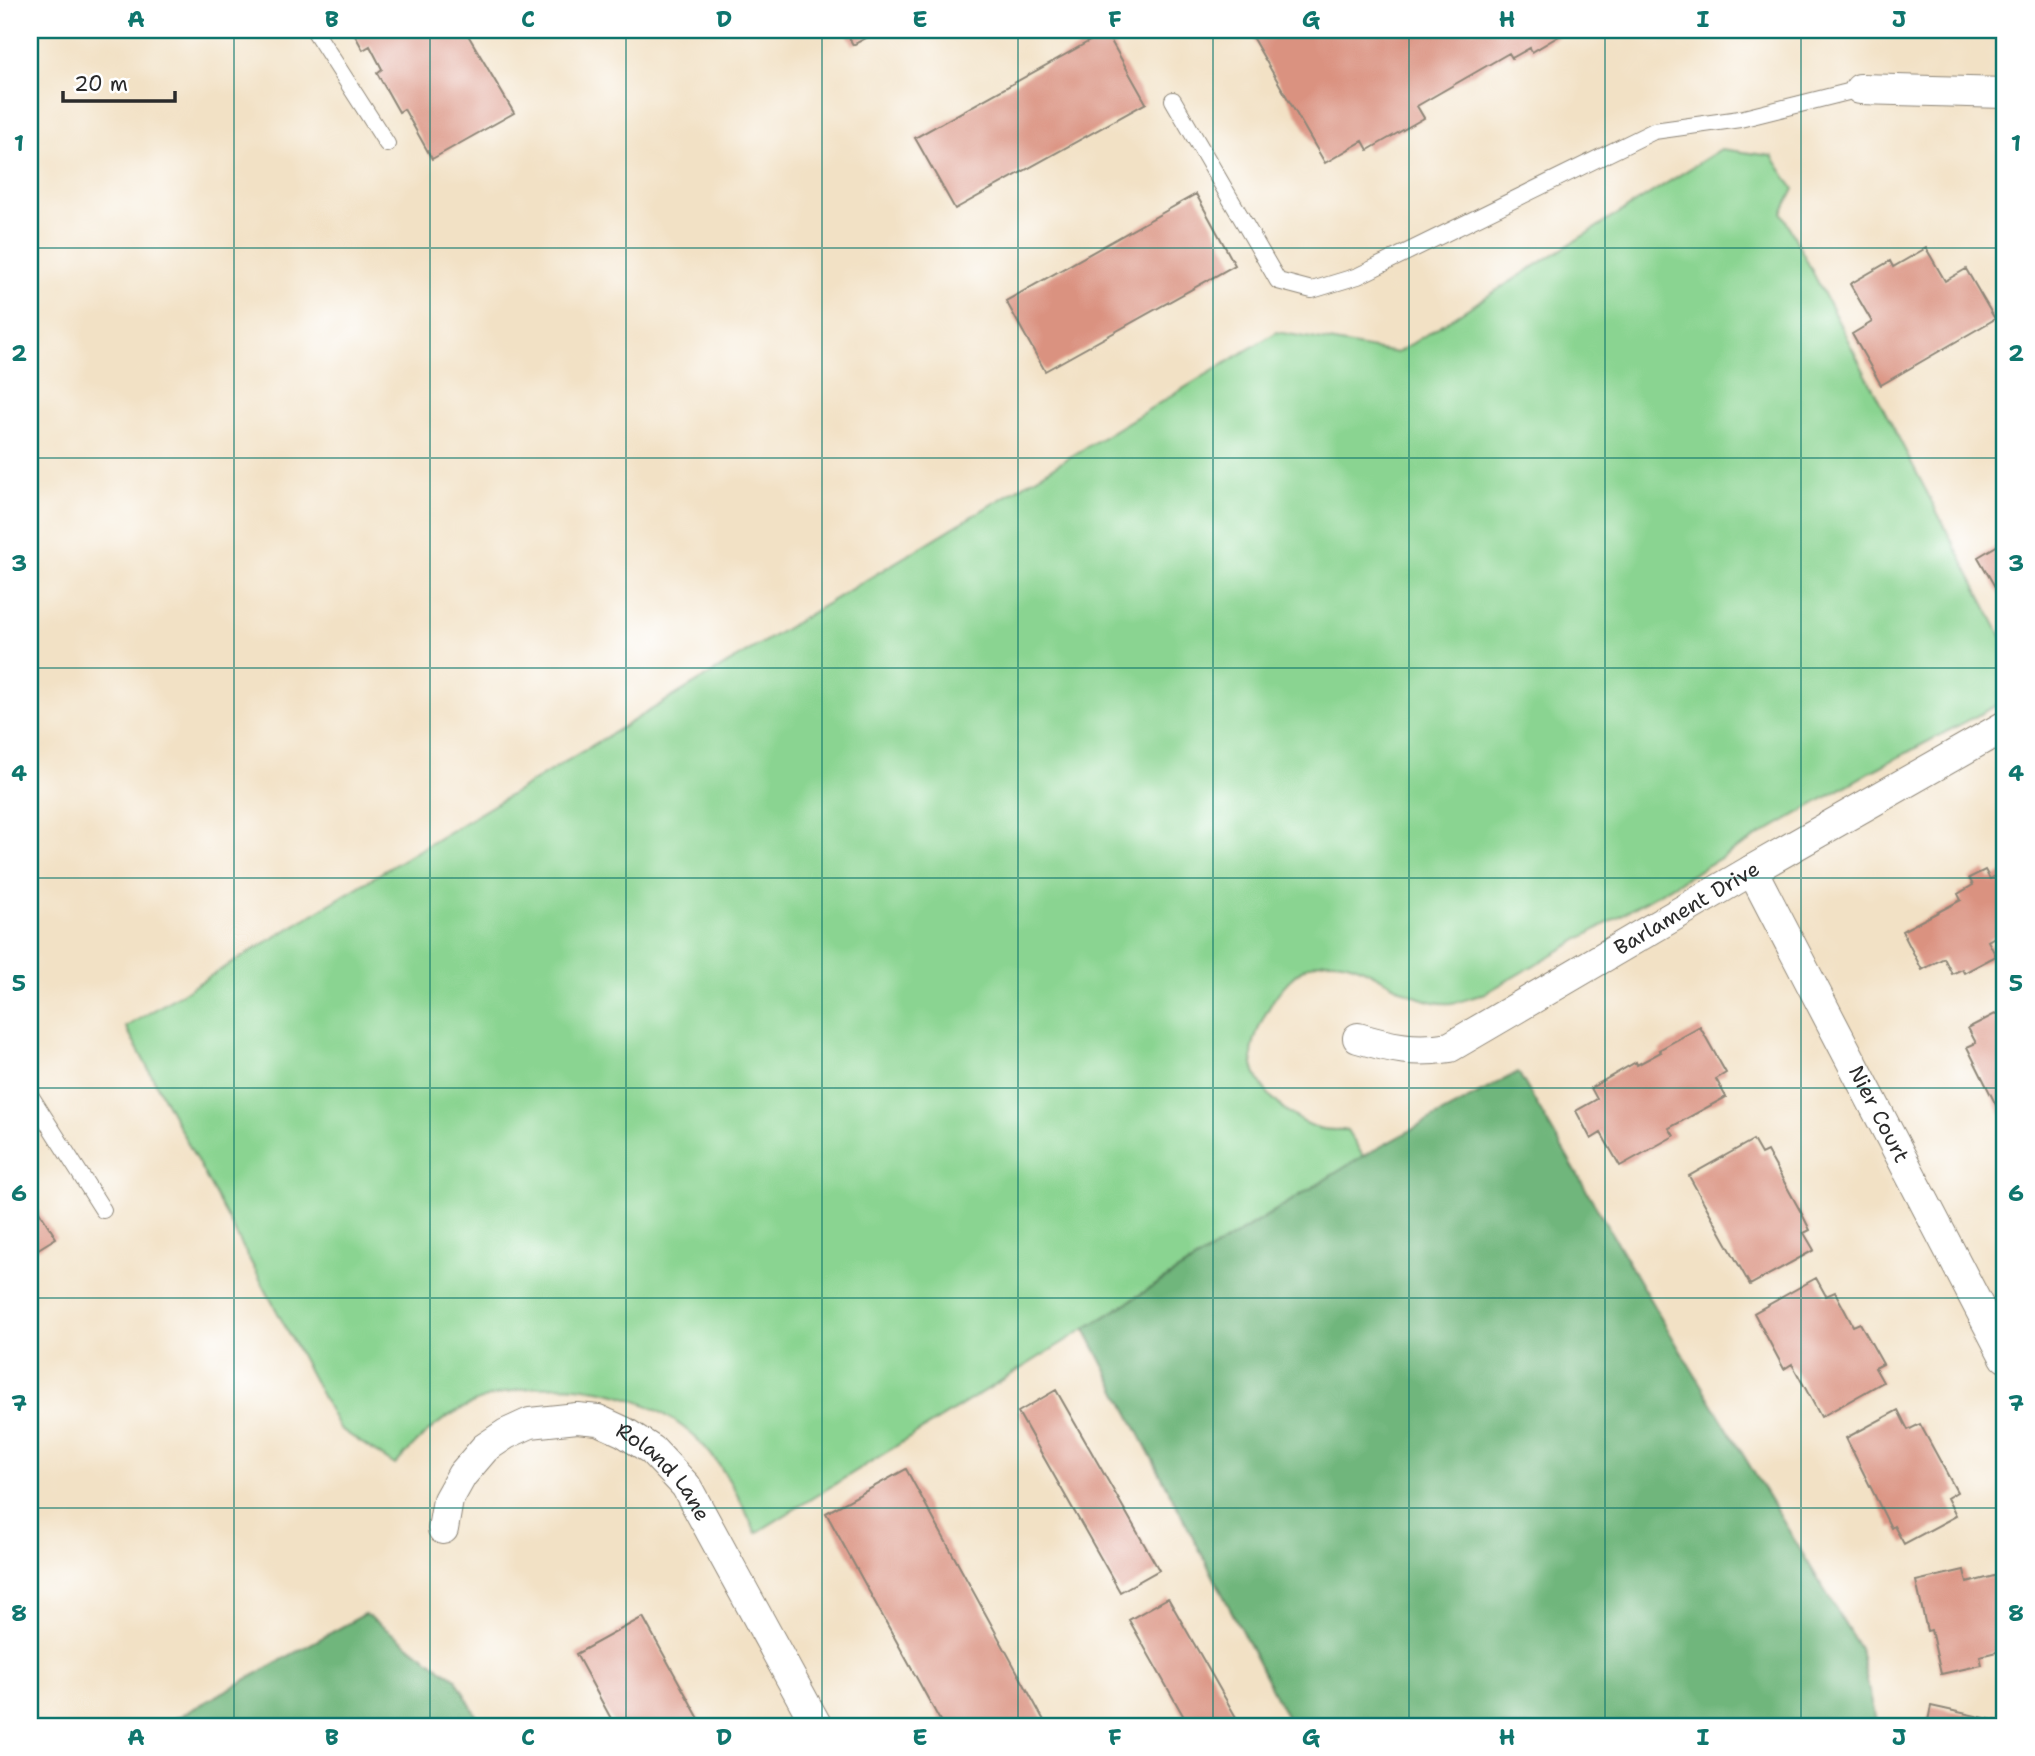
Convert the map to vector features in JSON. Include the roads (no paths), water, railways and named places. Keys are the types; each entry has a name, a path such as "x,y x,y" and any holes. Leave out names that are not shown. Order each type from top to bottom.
{"street":[{"path":"1860,89 2005,93"},
{"name":"Barlament Drive","path":"1358,1038 1394,1049 1426,1052 1450,1047 2005,726"},
{"name":"Nier Court","path":"1752,870 2005,1357"},
{"name":"Roland Lane","path":"443,1529 447,1500 461,1475 485,1448 506,1434 530,1423 577,1418 598,1420 624,1433 652,1450 686,1486 817,1726"}],"lane":[{"path":"314,30 387,144"},
{"path":"1173,100 1278,281 1312,290 1358,276 1654,131 1740,119 1860,89"},
{"path":"30,1095 103,1210"}]}
